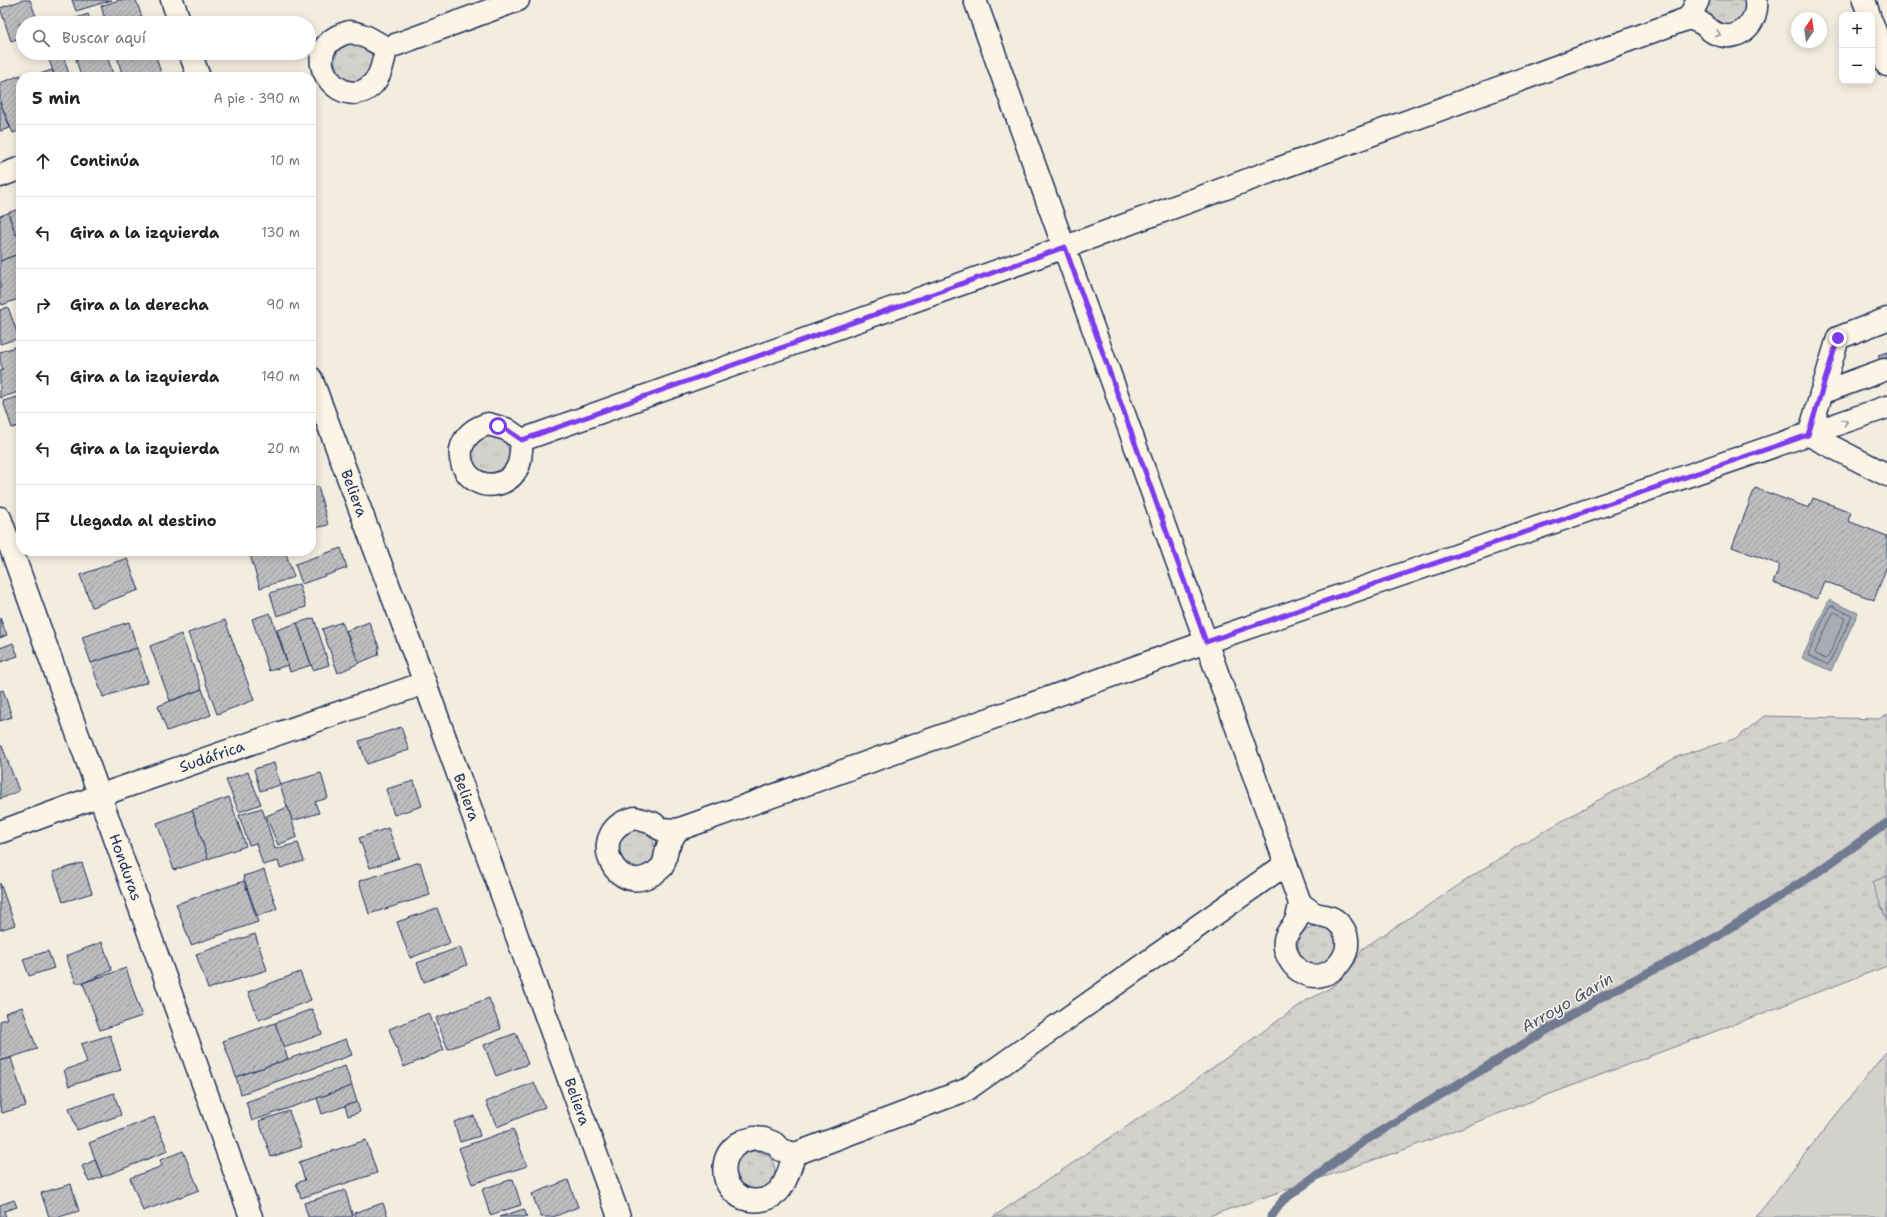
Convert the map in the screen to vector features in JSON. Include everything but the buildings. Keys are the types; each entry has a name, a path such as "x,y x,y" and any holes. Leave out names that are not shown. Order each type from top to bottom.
{"street":[{"path":"172,0 178,16"},
{"path":"387,48 518,0"},
{"path":"975,0 1300,903"},
{"path":"522,440 1065,247 1694,9 1702,23 1717,35 1736,35 1745,30 1751,24 1755,16 1756,0"},
{"path":"1864,0 1868,12"},
{"path":"1875,31 1887,65"},
{"path":"193,60 197,72"},
{"path":"0,176 16,170"},
{"path":"1808,435 1838,338 1887,319"},
{"path":"1821,393 1884,370"},
{"name":"Beliera","path":"316,391 425,683 619,1217"},
{"path":"677,830 1206,642 1887,407"},
{"path":"1808,435 1887,475"},
{"name":"Honduras","path":"0,518 101,795 251,1217"},
{"name":"Sudáfrica","path":"0,832 101,795 425,683"},
{"path":"795,1154 966,1090 1286,864"}],"green space":[{"path":"1706,0 1744,0 1745,10 1741,18 1735,23 1726,25 1718,24 1711,20 1707,12"},
{"path":"350,43 358,43 368,48 372,55 372,69 368,76 358,81 350,81 340,76 338,73 335,66 335,58 340,48 343,46"},
{"path":"484,434 503,439 509,450 509,459 506,466 499,471 491,473 483,472 476,468 471,461 471,448"},
{"path":"1887,714 1887,966 1403,1150 1206,1217 993,1217 1194,1081 1307,1000 1333,986 1346,974 1362,949 1515,848 1595,802 1679,756 1737,738 1764,716 1879,719"},
{"path":"636,828 646,832 652,839 655,846 651,861 646,866 639,869 630,867 620,861 618,848 621,837"},
{"path":"1887,876 1887,921 1872,882"},
{"path":"1313,926 1321,926 1331,931 1335,938 1335,952 1331,959 1321,964 1313,964 1303,959 1301,956 1298,949 1298,941 1303,931 1306,929"},
{"path":"1886,1052 1887,1217 1755,1217"},
{"path":"755,1151 763,1153 769,1157 773,1163 775,1171 773,1179 769,1185 763,1189 755,1191 747,1189 741,1185 737,1179 735,1171 737,1163 741,1157 747,1153"}],"water":[{"path":"1829,600 1858,613 1831,671 1802,658"}],"waterway":[{"name":"Arroyo Garín","path":"1271,1217 1283,1200 1361,1143 1603,996 1713,939 1813,875 1887,823"}],"route":[{"path":"498,426 506,429 514,436 522,440 1065,247 1206,642 1808,435 1838,338"}]}
